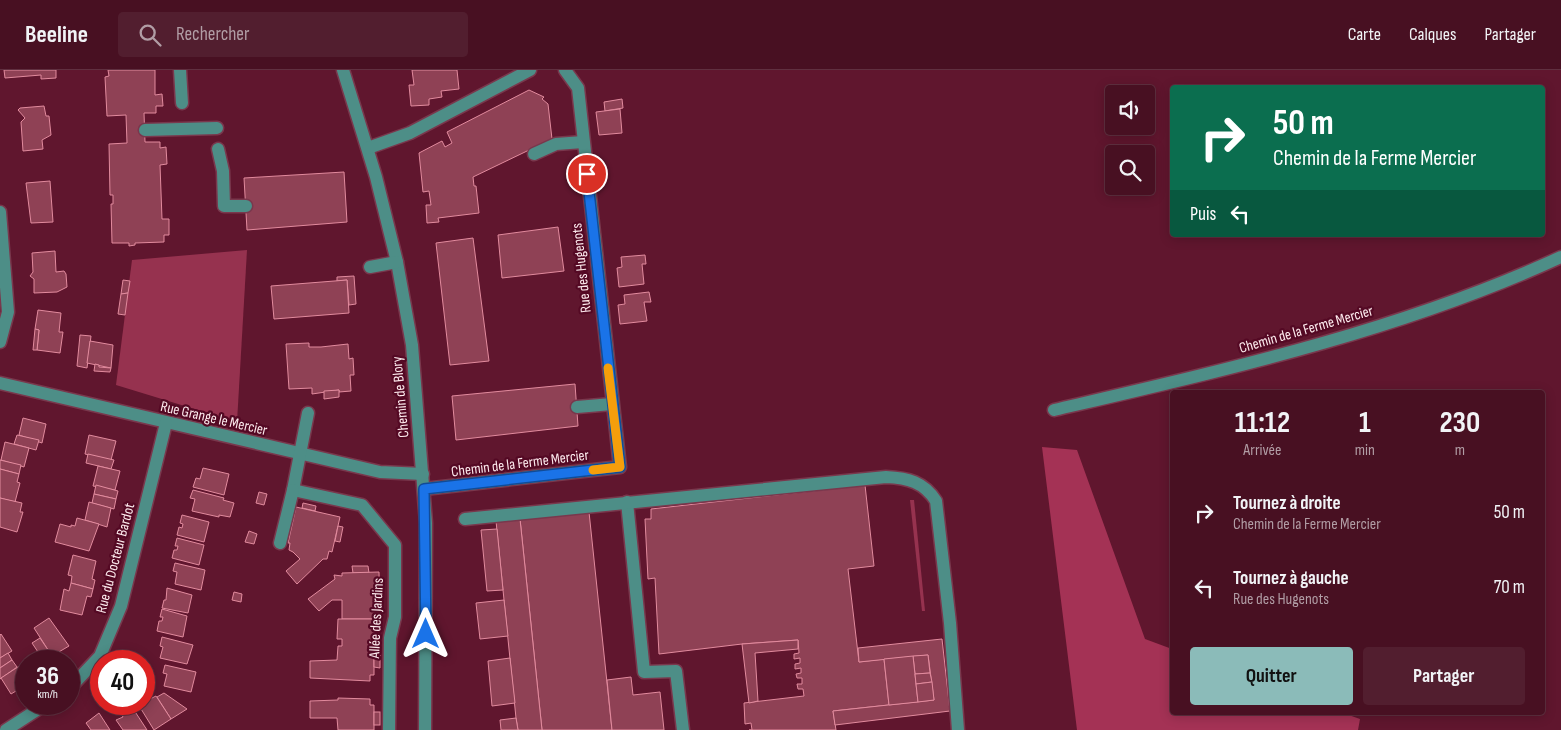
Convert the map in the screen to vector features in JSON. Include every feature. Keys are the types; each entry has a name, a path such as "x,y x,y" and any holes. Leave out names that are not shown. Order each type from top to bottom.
{"street":[{"path":"180,70 182,103"},
{"name":"Chemin de Blory","path":"343,70 368,148 397,262 412,345 423,474 427,558 425,730"},
{"path":"368,148 410,133 530,70"},
{"name":"Rue des Hugenots","path":"565,70 578,88 620,467"},
{"path":"145,130 217,128"},
{"path":"534,154 556,144 584,142"},
{"path":"218,149 223,172 224,206 246,206"},
{"path":"0,212 8,312 0,342"},
{"name":"Chemin de la Ferme Mercier","path":"1054,410 1254,361 1393,321 1462,298 1561,257"},
{"path":"370,267 397,262"},
{"name":"Rue Grange le Mercier","path":"0,384 380,472 423,474"},
{"path":"577,407 612,404"},
{"path":"280,543 293,490 308,413"},
{"name":"Rue du Docteur Bardot","path":"80,677 100,656 121,606 166,423"},
{"name":"Chemin de la Ferme Mercier","path":"424,489 620,467"},
{"path":"465,518 886,477 914,481 928,489 936,502 950,623 958,730"},
{"name":"Allée des Jardins","path":"293,490 362,505 395,545 395,617 390,638 389,730"},
{"path":"627,502 644,672 676,671 683,730"},
{"path":"6,730 29,715"}],"shaded area":[{"path":"247,250 237,422 116,385 132,260"},
{"path":"1042,447 1077,450 1145,639 1170,648 1170,715 1349,715 1360,719 1358,730 1077,730"},
{"path":"910,500 914,500 925,611 922,611"}],"building":[{"path":"4,70 56,70 56,78 41,79 41,75 5,78"},
{"path":"108,70 155,70 155,95 162,94 163,106 156,106 156,113 144,113 145,142 160,142 160,148 166,147 167,164 160,165 162,219 169,219 169,235 164,235 164,242 135,243 135,245 129,246 129,243 112,243 111,204 113,204 113,195 110,195 109,144 127,143 126,115 107,116 105,77 109,76"},
{"path":"412,70 457,70 459,89 441,91 442,97 429,99 429,105 411,106 409,85 414,85"},
{"path":"529,90 544,97 542,99 548,104 552,139 473,177 479,213 438,218 439,222 427,223 426,205 431,205 429,191 423,192 419,153 442,141 445,147 452,143 447,132"},
{"path":"622,99 623,108 605,111 604,102"},
{"path":"44,106 46,116 49,116 51,135 42,140 43,149 23,151 21,122 25,118 18,110 20,108"},
{"path":"620,109 622,133 599,135 596,112"},
{"path":"344,172 347,222 247,230 244,178"},
{"path":"50,181 53,222 31,223 26,183"},
{"path":"558,227 564,271 502,278 498,235"},
{"path":"473,238 489,361 450,365 436,243"},
{"path":"55,251 56,272 64,271 67,287 57,292 34,293 34,279 30,276 33,272 32,253"},
{"path":"645,255 646,264 642,264 644,284 619,287 617,268 622,267 621,257"},
{"path":"354,276 356,304 349,305 347,280 337,281 337,277"},
{"path":"123,280 130,281 128,293 121,294"},
{"path":"347,280 349,313 274,319 271,286"},
{"path":"649,292 651,302 644,302 647,321 620,324 618,305 625,304 624,295"},
{"path":"128,293 125,315 118,314 121,294"},
{"path":"38,310 61,313 59,332 63,332 60,353 37,350 39,330 35,329"},
{"path":"35,329 39,330 37,350 33,350"},
{"path":"80,335 91,336 87,368 77,366"},
{"path":"90,341 113,345 111,368 87,363"},
{"path":"309,343 309,347 348,344 349,359 353,358 354,375 350,375 351,391 339,392 339,390 312,394 312,388 289,389 286,344"},
{"path":"95,364 99,365 99,367 111,368 110,372 94,371"},
{"path":"575,384 578,426 456,440 452,396"},
{"path":"339,390 339,397 324,399 324,391"},
{"path":"23,418 46,424 42,443 19,435"},
{"path":"17,435 39,440 36,450 14,444"},
{"path":"89,435 116,441 111,460 85,454"},
{"path":"5,442 29,448 24,467 1,460"},
{"path":"88,454 114,460 111,469 86,463"},
{"path":"0,460 21,465 19,474 0,469"},
{"path":"98,466 120,471 115,490 93,486"},
{"path":"203,468 229,474 224,495 193,487 196,478 200,479"},
{"path":"0,469 19,474 17,482 20,483 15,502 0,498"},
{"path":"96,485 118,491 116,499 94,494"},
{"path":"865,485 874,566 848,569 859,662 884,659 889,705 833,711 836,730 752,730 751,723 745,724 744,703 804,696 803,689 798,689 797,684 802,684 802,678 797,678 796,674 801,673 801,668 795,669 795,664 800,663 800,658 794,659 794,654 799,653 798,640 742,644 659,654 655,578 648,579 645,519 651,519 651,509"},
{"path":"193,490 224,498 223,500 234,503 230,517 219,515 219,517 192,511 195,499 190,498"},
{"path":"259,492 267,494 264,505 256,503"},
{"path":"94,494 116,499 114,509 92,503"},
{"path":"0,498 22,503 20,512 23,512 17,532 0,527"},
{"path":"89,502 111,508 107,527 85,520"},
{"path":"303,503 316,506 315,511 302,508"},
{"path":"296,507 340,517 332,552 329,551 327,559 323,559 297,584 286,571 300,559 289,550 290,543 288,543"},
{"path":"589,512 612,730 542,730 520,519"},
{"path":"182,515 209,522 204,542 177,535 179,527 182,528 183,524 180,523"},
{"path":"77,518 99,524 89,551 55,542 60,524 71,527 71,525 75,526"},
{"path":"520,519 542,730 518,730 516,718 496,521"},
{"path":"338,526 343,527 340,542 335,541"},
{"path":"497,529 503,590 487,591 481,530"},
{"path":"249,531 257,534 254,544 245,542"},
{"path":"177,538 204,545 199,565 172,558 174,550 177,550 178,546 175,546"},
{"path":"73,555 96,561 92,579 95,580 93,589 71,583 72,576 68,575"},
{"path":"175,563 205,570 201,590 175,584 177,572 173,571"},
{"path":"352,566 368,566 369,573 353,573"},
{"path":"379,572 380,619 342,619 342,600 332,600 319,611 308,599 335,579 334,575 342,576 342,573"},
{"path":"71,583 93,589 91,597 87,596 82,615 60,610 64,589 69,591"},
{"path":"167,588 192,595 188,613 162,608 164,600 166,600"},
{"path":"234,592 242,594 241,602 232,600"},
{"path":"504,600 508,636 480,639 476,603"},
{"path":"162,609 187,616 183,637 157,631 159,621 162,621 163,617 160,617"},
{"path":"49,618 69,646 62,650 48,650 34,628"},
{"path":"338,619 374,619 374,675 370,675 370,681 310,678 310,661 337,660 338,646 342,646 342,639 337,639"},
{"path":"0,635 12,651 0,658"},
{"path":"162,637 193,645 187,664 160,658 163,647 160,646"},
{"path":"40,638 48,650 37,650 32,643"},
{"path":"942,639 950,711 835,725 833,711 934,700 928,655 859,662 858,648"},
{"path":"798,640 798,649 755,653 758,701 749,703 742,644"},
{"path":"8,653 12,660 0,668 0,658"},
{"path":"374,655 380,655 380,668 374,667"},
{"path":"928,655 930,673 915,674 913,656"},
{"path":"913,656 918,702 889,705 884,659"},
{"path":"510,658 515,703 492,706 488,661"},
{"path":"12,660 15,664 15,668 0,679 0,668"},
{"path":"165,665 196,672 191,692 164,686 167,674 163,673"},
{"path":"15,669 15,692 11,694 1,678"},
{"path":"930,673 932,682 916,684 915,674"},
{"path":"631,677 633,695 660,692 664,730 612,730 607,680"},
{"path":"932,682 934,700 918,702 916,684"},
{"path":"164,693 187,709 171,719 157,697"},
{"path":"156,696 171,719 154,730 145,715 155,715"},
{"path":"338,698 370,699 370,705 374,705 374,730 338,730 337,718 310,718 310,701 338,700"},
{"path":"374,712 380,712 380,725 374,725"},
{"path":"96,715 100,715 110,730 91,730 86,723"},
{"path":"122,715 137,715 147,730 123,730 116,720 123,717"},
{"path":"516,718 518,730 501,730 500,720"}],"slow traffic":[{"path":"593,470 620,467 608,368"}],"route":[{"path":"426,634 427,558 424,489 448,488 620,467 587,174"}]}
